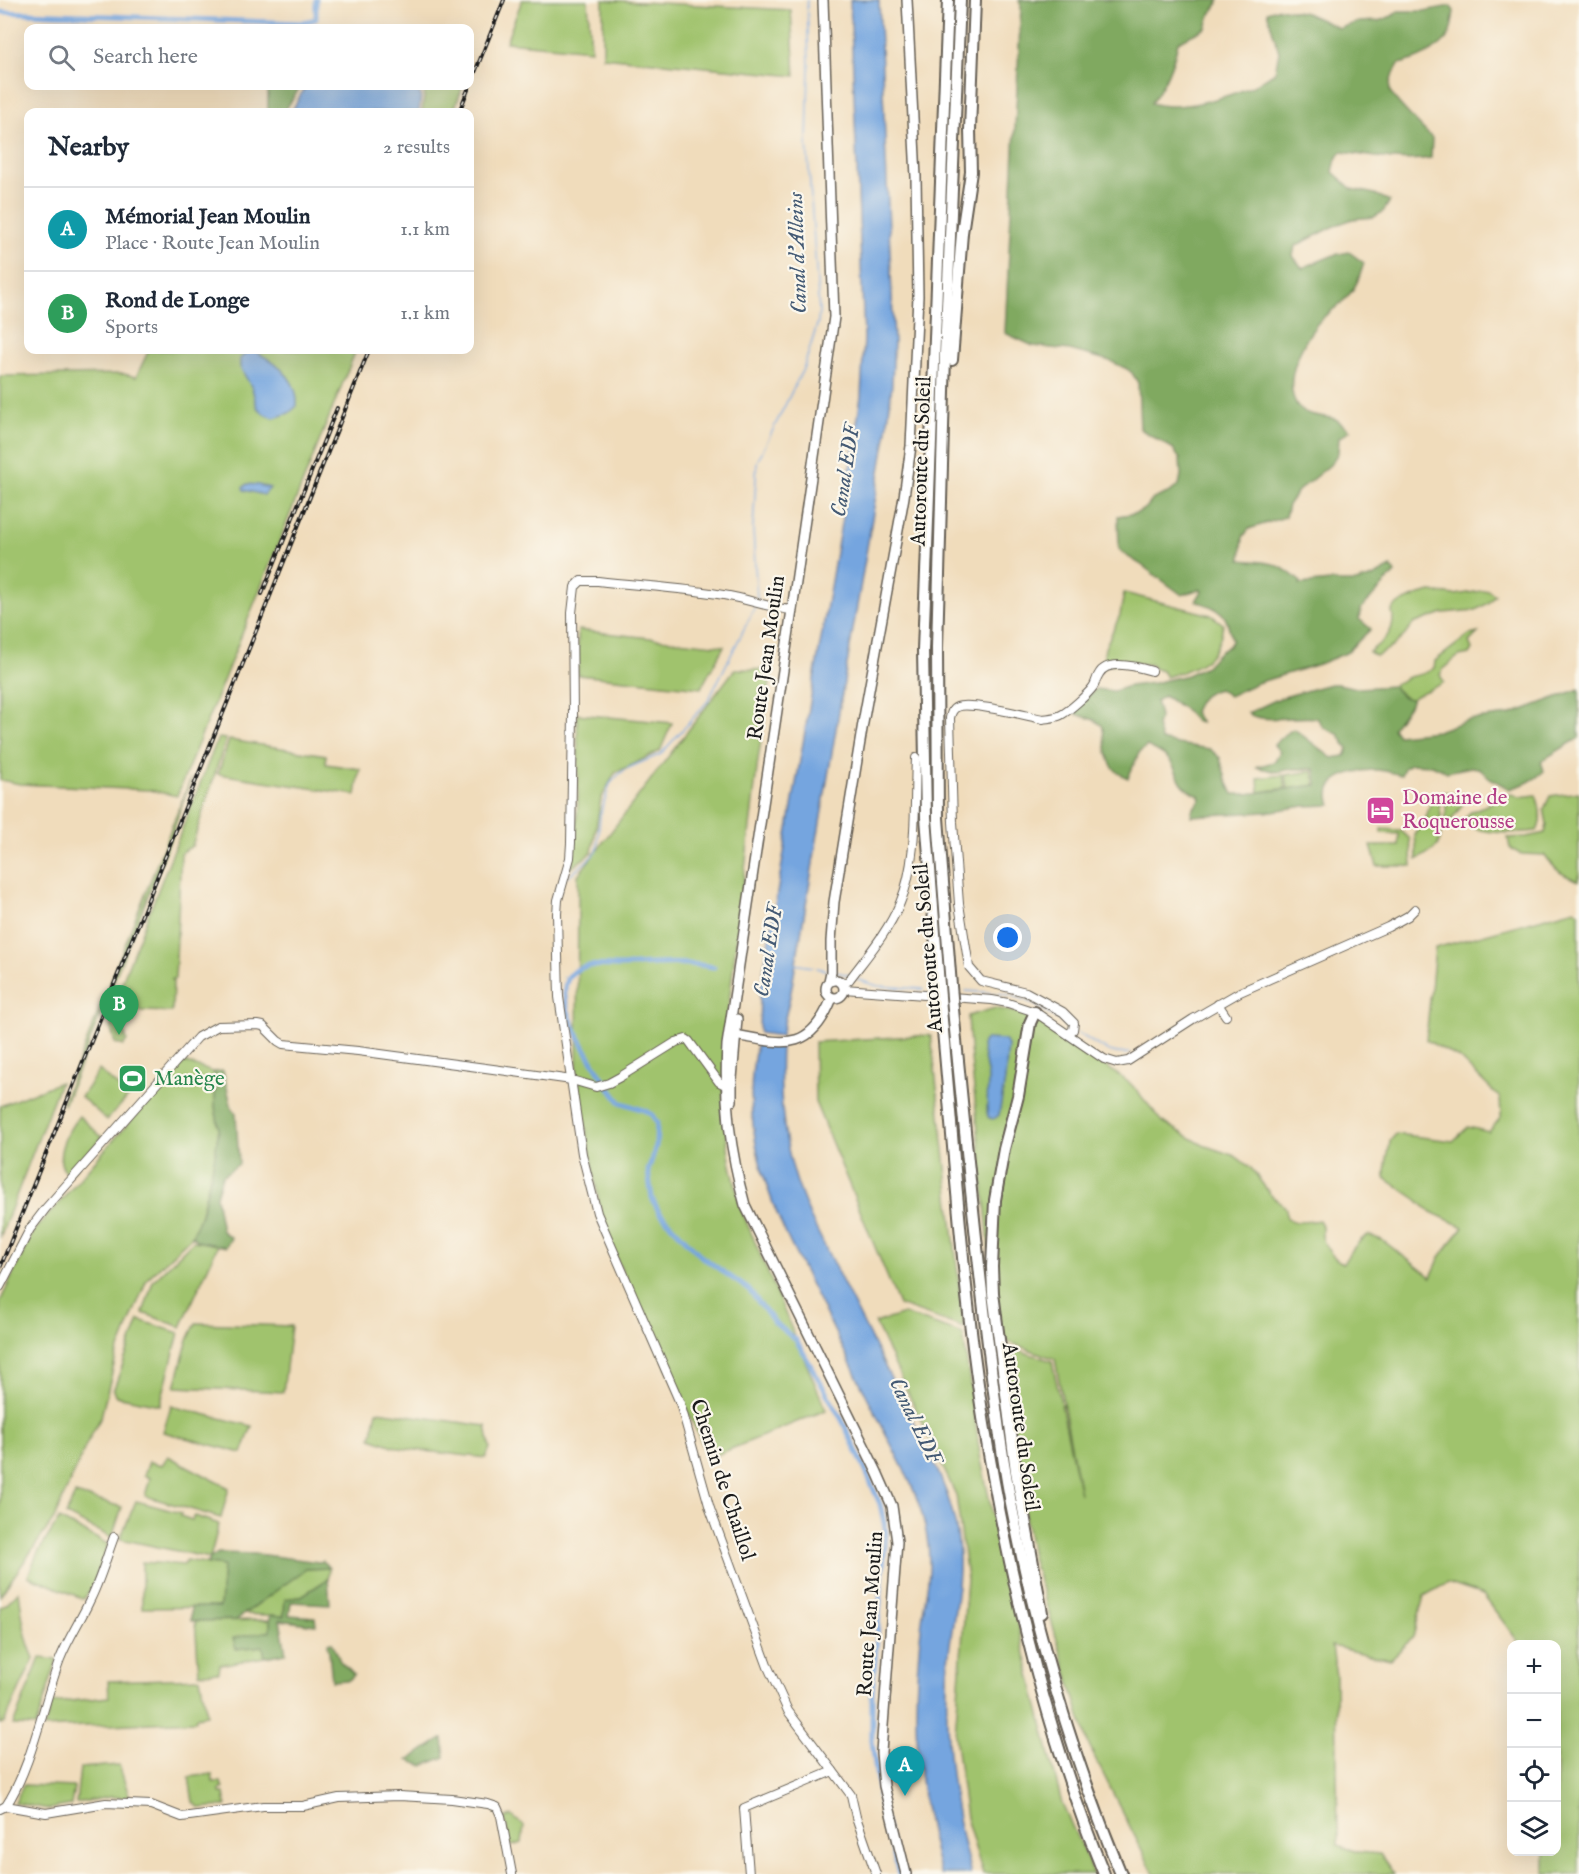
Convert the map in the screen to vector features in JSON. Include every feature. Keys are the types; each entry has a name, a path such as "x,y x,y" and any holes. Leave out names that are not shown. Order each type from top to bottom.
{"highway":[{"name":"Autoroute du Soleil","path":"948,0 922,650 926,817 939,985 968,1299 984,1422 1005,1541 1039,1684 1066,1771 1104,1874"},
{"name":"Autoroute du Soleil","path":"960,0 937,636 937,766 941,872 982,1298 998,1421 1017,1532 1034,1614 1056,1689 1080,1764 1121,1874"},
{"path":"942,462 962,233 971,172 970,130 975,0"},
{"path":"1035,1012 1030,1023 1018,1096 999,1173 993,1228 992,1267 993,1293 1016,1471 1039,1600 1058,1678 1056,1689"}],"main road":[{"name":"Route Jean Moulin","path":"823,0 834,317 734,1002 728,1123 736,1171 746,1205 892,1506 897,1542 881,1752 884,1786 906,1874"},
{"path":"836,981 825,989 827,995 832,998 840,996 831,941 834,902 863,723 904,497 910,446 918,296 916,177 907,0"},
{"path":"747,916 732,1041 800,1040 811,1033 825,1015 832,998"},
{"name":"Route Jean Moulin","path":"729,1083 740,1167 762,1240"}],"street":[{"name":"Chemin de Chaillol","path":"792,610 727,596 598,580 581,581 575,587 572,613 571,843 570,858 558,900 559,997 582,1154 597,1213 680,1403 710,1509 758,1642 788,1711 851,1795 856,1817 876,1874"},
{"path":"1068,1034 1073,1029 1074,1023 1063,1012 1026,992 981,981 969,967 958,904 951,711 956,707 970,705 1043,719 1053,718 1063,714 1093,687 1104,668 1128,665 1152,672"},
{"path":"836,981 849,980 884,934 900,904 906,887 912,848 916,758"},
{"path":"836,981 1008,1003 1035,1012 1104,1059 1123,1063 1218,1004 1256,984 1389,927 1415,909"},
{"path":"1218,1004 1226,1016"},
{"path":"0,1287 30,1229 46,1208 198,1037 218,1026 263,1026 278,1041 290,1045 358,1051 572,1080 596,1087 609,1083 676,1042 686,1039 718,1082 729,1083"},
{"path":"3,1807 14,1794 34,1740 51,1683 66,1645 96,1586 114,1537"},
{"path":"749,1874 744,1808 833,1771"},
{"path":"3,1807 46,1813 106,1803 151,1805 182,1817 263,1806 303,1806 339,1798 399,1796 452,1799 497,1807 501,1816 512,1874"}],"green space":[{"path":"522,0 588,0 591,50 506,42"},
{"path":"603,0 791,10 795,76 603,57"},
{"path":"1019,0 1220,0 1210,15 1206,28 1178,42 1168,74 1151,103 1174,106 1201,103 1228,95 1251,87 1275,72 1279,52 1267,12 1279,8 1306,13 1339,28 1359,22 1378,21 1398,11 1424,11 1450,6 1454,11 1451,29 1445,40 1427,54 1399,64 1390,84 1392,95 1432,138 1431,158 1397,159 1342,152 1336,159 1333,172 1352,189 1375,194 1390,201 1383,212 1374,217 1353,219 1339,224 1295,246 1293,256 1302,268 1334,255 1349,252 1364,263 1351,292 1321,320 1305,341 1296,363 1292,385 1293,396 1300,409 1309,414 1335,419 1350,430 1339,438 1338,453 1330,465 1298,491 1288,505 1285,517 1249,529 1243,537 1241,560 1267,562 1279,566 1301,582 1300,584 1330,581 1356,582 1373,577 1391,567 1395,573 1361,609 1359,619 1371,629 1346,653 1257,683 1229,696 1219,689 1210,692 1200,700 1194,712 1201,723 1196,722 1183,708 1164,696 1156,701 1160,716 1157,726 1161,740 1210,749 1220,758 1233,794 1247,794 1317,785 1315,769 1292,769 1277,772 1256,767 1274,762 1280,752 1274,745 1294,729 1332,758 1345,756 1348,749 1338,734 1324,728 1317,718 1270,719 1248,713 1280,698 1330,684 1357,688 1393,686 1404,697 1412,699 1393,728 1398,735 1437,731 1468,720 1509,715 1579,689 1579,738 1541,761 1544,771 1536,777 1509,789 1478,768 1471,767 1447,772 1432,765 1410,764 1404,768 1401,775 1376,770 1356,772 1340,777 1330,788 1331,805 1266,812 1191,816 1192,810 1200,800 1199,795 1183,785 1166,757 1147,746 1139,753 1128,778 1114,769 1110,763 1102,725 1076,714 1081,703 1096,689 1114,691 1187,675 1206,666 1219,652 1229,646 1232,640 1222,613 1196,601 1202,591 1200,589 1182,595 1119,549 1118,516 1137,513 1146,508 1153,499 1170,492 1179,485 1181,475 1180,459 1172,448 1140,429 1138,383 1132,373 1110,361 1070,350 1033,346 1005,333 1021,6"},
{"path":"268,90 298,90 287,108 268,108"},
{"path":"422,90 461,90 455,108 423,108 425,91"},
{"path":"147,354 354,354 177,796 149,790 20,784 0,780 0,376 124,374 136,377"},
{"path":"1488,590 1495,595 1488,603 1476,610 1443,613 1413,624 1392,647 1376,656 1369,652 1380,644 1391,630 1392,611 1396,605 1431,592 1455,595"},
{"path":"1124,593 1211,615 1223,624 1220,637 1211,655 1197,666 1166,677 1162,671 1153,668 1153,665 1129,662 1102,666 1105,648 1120,615"},
{"path":"578,630 724,646 701,688 578,675"},
{"path":"1478,633 1469,642 1472,649 1469,654 1459,656 1443,669 1440,675 1444,682 1440,685 1412,699 1406,699 1393,686 1406,678 1430,671 1434,668 1435,661 1469,635"},
{"path":"735,669 772,670 758,760 726,1028 723,1110 730,1161 741,1209 826,1410 709,1458 604,1232 577,1075 578,875"},
{"path":"577,714 672,723 660,751 615,773 601,799 592,852 570,869 577,811"},
{"path":"218,738 226,739 192,846 181,853 175,979 171,979 173,980 172,1012 113,1010 126,971"},
{"path":"229,740 326,755 326,764 360,769 356,795 218,774"},
{"path":"1313,771 1315,785 1288,789 1286,775"},
{"path":"1284,775 1286,788 1259,792 1258,778"},
{"path":"191,778 171,838 64,1105 63,1101"},
{"path":"1443,792 1464,794 1464,802 1450,822 1446,822 1446,805 1440,796"},
{"path":"1579,792 1579,881 1559,871 1545,855 1520,854 1510,848 1508,838 1545,833 1547,824 1544,809 1550,796"},
{"path":"1512,794 1519,797 1536,795 1540,813 1537,831 1489,832 1479,830 1464,822 1469,813 1488,805 1496,798"},
{"path":"1439,801 1441,836 1439,842 1433,850 1417,860 1415,835 1425,821 1431,802"},
{"path":"1381,829 1400,830 1410,839 1412,866 1377,866 1371,846 1399,846 1399,834 1381,833"},
{"path":"1575,909 1579,912 1579,1874 1545,1874 1545,1856 1561,1856 1561,1640 1517,1640 1483,1595 1447,1583 1424,1596 1413,1637 1390,1660 1332,1646 1336,1676 1338,1845 1358,1852 1380,1854 1394,1874 1154,1874 1089,1746 1032,1557 995,1343 1052,1361 1080,1494 1055,1359 998,1338 968,1016 995,1008 1035,1016 1131,1084 1163,1122 1203,1145 1235,1156 1251,1168 1270,1194 1286,1208 1287,1217 1290,1220 1303,1222 1319,1220 1324,1243 1339,1261 1343,1263 1357,1244 1368,1235 1382,1240 1431,1277 1440,1257 1463,1227 1429,1211 1416,1199 1385,1178 1390,1141 1396,1134 1453,1141 1468,1127 1489,1132 1501,1117 1500,1098 1459,1058 1426,1040 1435,948"},
{"path":"113,1021 121,1023 127,1040 123,1046 115,1043 111,1029"},
{"path":"931,1035 964,1328 899,1305 815,1102 814,1042"},
{"path":"184,1062 213,1072 215,1076 215,1107 219,1128 214,1161 200,1217 192,1236 147,1279 116,1357 101,1417 86,1445 54,1519 0,1596 0,1302 39,1224"},
{"path":"99,1070 129,1096 107,1120 81,1097"},
{"path":"223,1071 232,1109 236,1114 239,1164 222,1176 216,1196 222,1231 231,1238 226,1247 197,1241 192,1236 201,1215 219,1128 213,1072"},
{"path":"60,1082 0,1238 0,1106"},
{"path":"79,1116 102,1137 69,1176 61,1162 62,1146"},
{"path":"193,1241 218,1245 181,1327 143,1313 153,1281"},
{"path":"904,1314 963,1334 980,1455 1003,1565 1062,1804 1094,1874 983,1874 966,1818 955,1735 967,1579 956,1495 875,1323"},
{"path":"139,1320 179,1333 160,1405 116,1396 113,1391"},
{"path":"196,1323 291,1326 283,1392 175,1387 187,1342"},
{"path":"171,1406 252,1426 242,1453 163,1432"},
{"path":"377,1411 486,1426 490,1448 486,1458 399,1448 371,1438"},
{"path":"168,1456 229,1488 221,1518 145,1496 150,1478 144,1475 149,1462 162,1465"},
{"path":"75,1494 122,1507 112,1538 66,1515"},
{"path":"136,1501 181,1513 180,1516 192,1520 195,1516 219,1524 210,1558 120,1539"},
{"path":"59,1519 108,1544 93,1585 84,1599 28,1576 37,1554"},
{"path":"218,1553 257,1554 323,1561 329,1568 306,1569 236,1620 191,1621 191,1607 220,1607 223,1566 207,1564 210,1558"},
{"path":"186,1560 223,1566 220,1607 142,1608 142,1562 184,1565"},
{"path":"329,1568 328,1579 300,1597 285,1599 284,1616 243,1614 306,1569"},
{"path":"328,1579 330,1604 291,1602 289,1615 315,1617 316,1625 280,1620 286,1653 265,1657 263,1646 236,1649 233,1638 270,1631 270,1615 284,1616 285,1599 300,1597"},
{"path":"19,1591 22,1617 34,1658 4,1723 0,1724 0,1607"},
{"path":"270,1620 271,1631 236,1649 263,1646 265,1657 220,1665 219,1672 199,1673 195,1621"},
{"path":"332,1642 340,1661 354,1675 349,1680 332,1681 328,1643"},
{"path":"40,1658 57,1660 36,1726 13,1725"},
{"path":"200,1678 207,1715 196,1717 195,1721 44,1728 52,1703 109,1697 108,1681"},
{"path":"443,1738 445,1757 423,1766 408,1760"},
{"path":"119,1765 130,1798 110,1797 76,1803 80,1768"},
{"path":"212,1774 213,1782 221,1782 223,1789 220,1789 220,1793 224,1793 226,1806 200,1808 193,1802 189,1777"},
{"path":"23,1785 74,1787 71,1805 49,1809 15,1803"},
{"path":"512,1816 524,1826 522,1843 511,1846 504,1818"}],"water":[{"name":"Canal EDF","path":"850,0 879,0 894,341 892,384 887,431 791,992 781,1036 759,1033 760,991 861,396 864,338"},
{"path":"304,90 414,90 421,94 419,108 293,108"},
{"path":"245,354 259,354 278,366 294,388 297,406 289,413 274,418 264,414 257,407 252,388 240,367 240,359"},
{"path":"247,484 270,488 264,495 244,490"},
{"path":"986,1039 1004,1040 1008,1045 999,1115 993,1119 988,1117 987,1112 988,1077 982,1047"},
{"name":"Canal EDF","path":"757,1043 781,1046 784,1128 798,1186 810,1216 865,1328 927,1447 950,1502 955,1521 959,1572 948,1663 948,1743 954,1796 971,1874 940,1874 920,1776 916,1736 917,1680 929,1570 927,1536 922,1514 910,1482 790,1243 770,1195 756,1145 752,1120 751,1094"}],"waterway":[{"path":"0,12 300,23 316,19 316,0"},
{"name":"Canal d'Alleins","path":"757,600 753,529 757,462 804,367 818,322 819,311 807,142 809,67 807,0"},
{"name":"Canal d'Alleins","path":"568,877 597,852 600,815 610,784 626,769 661,754 708,701 756,605"},
{"path":"605,1081 581,1042 567,1008 565,993 567,980 576,970 593,966 668,964 714,967"},
{"path":"794,964 813,967"},
{"path":"817,968 826,970"},
{"path":"836,972 849,975"},
{"name":"Canal d'Alleins","path":"563,976 567,980"},
{"path":"856,979 878,986 923,989"},
{"path":"966,991 1017,997 1040,1008 1069,1027"},
{"path":"1077,1032 1115,1053 1129,1053"},
{"path":"608,1086 620,1102 646,1111 657,1123 656,1146 648,1171 652,1198 659,1212 702,1257 748,1289 775,1323 796,1340 842,1420 880,1504 886,1532 872,1694 872,1740 880,1803 899,1874"}],"railway":[{"path":"474,75 504,0"},
{"path":"461,108 468,90"},
{"path":"0,1268 367,354"},
{"path":"262,594 337,408"}],"place":[{"name":"Domaine de Roquerousse","path":"1381,810"},
{"name":"Rond de Longe","path":"119,1035"},
{"name":"Manège","path":"133,1079"},
{"name":"Mémorial Jean Moulin","path":"905,1796"}]}
